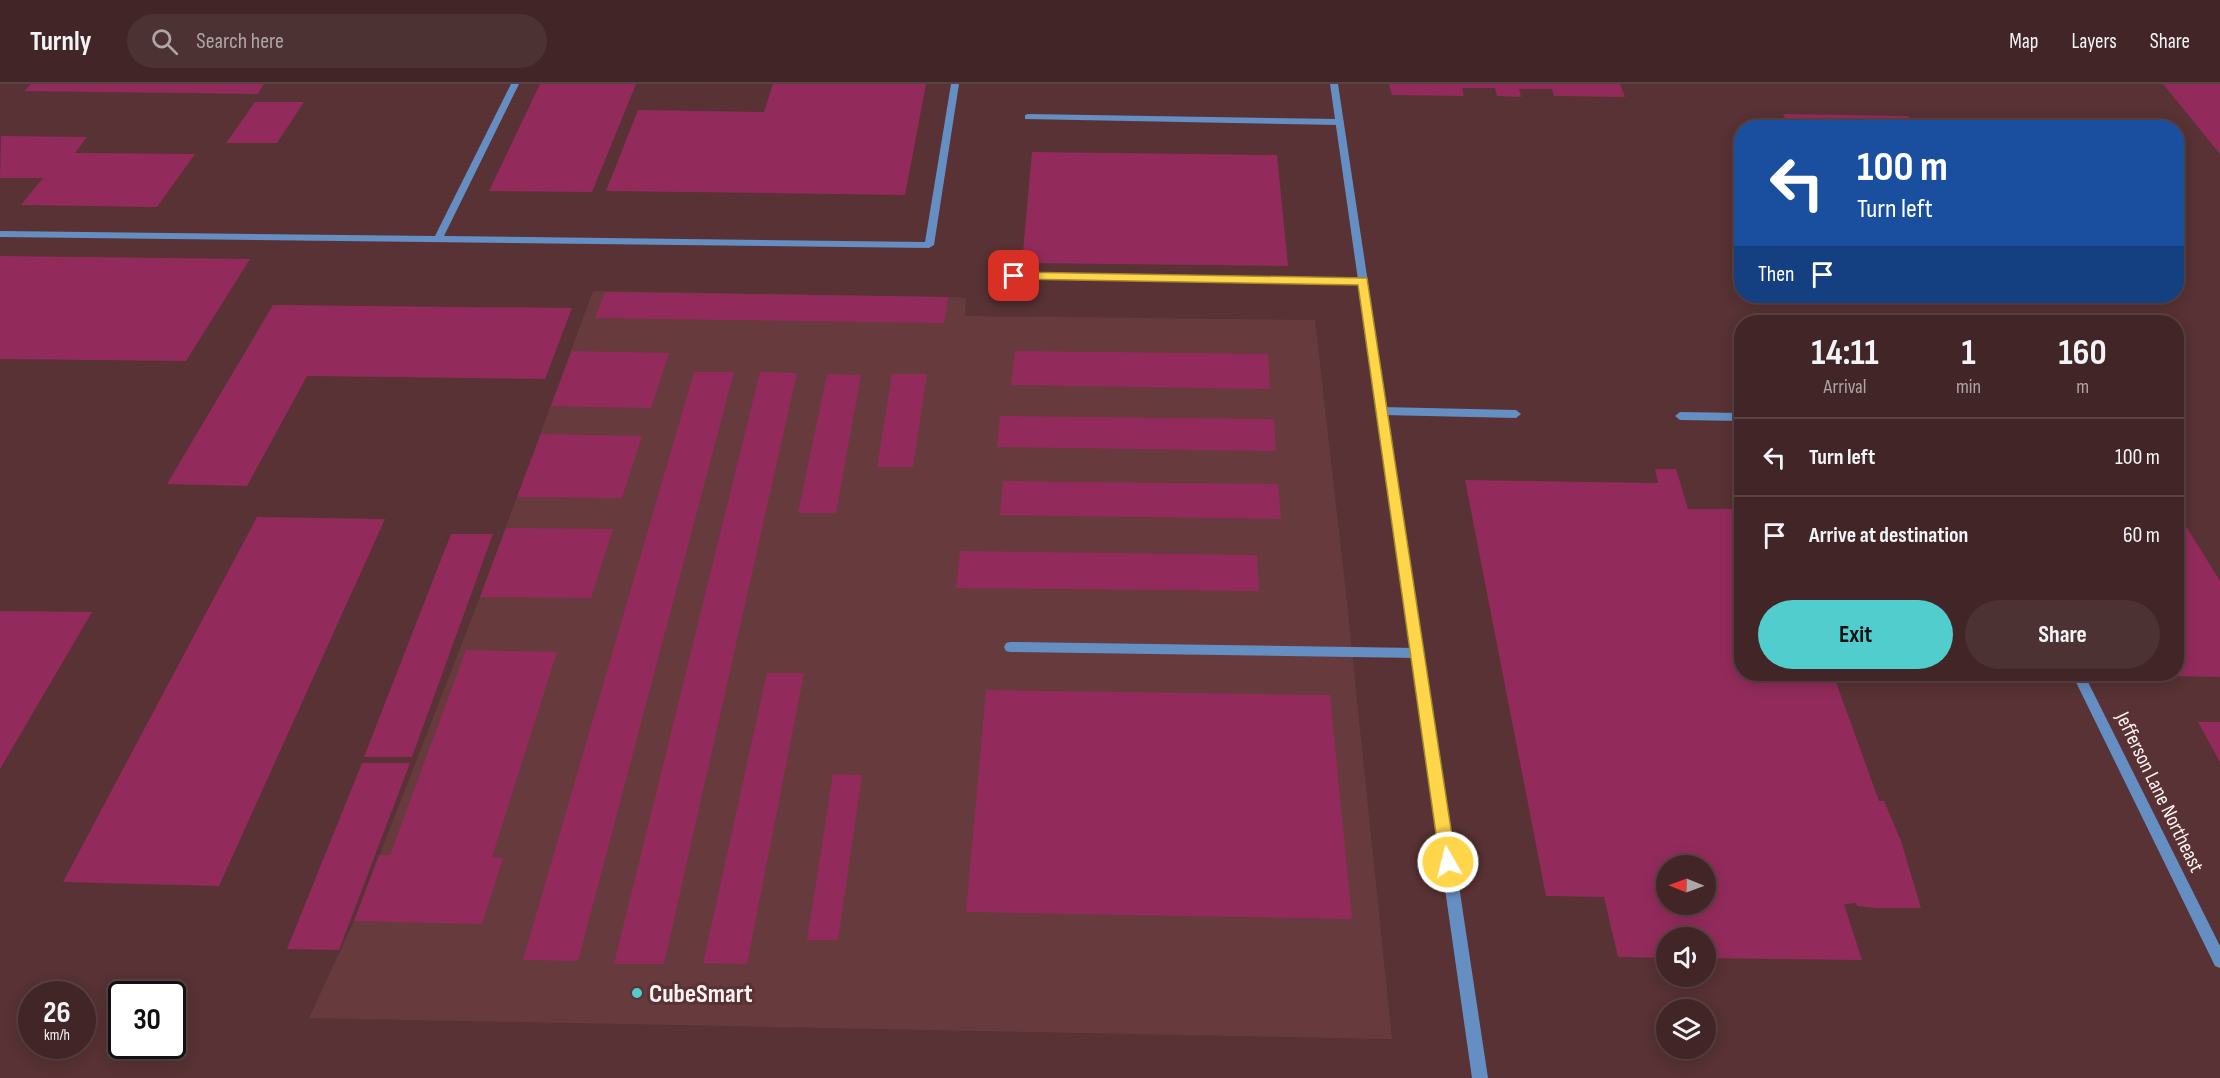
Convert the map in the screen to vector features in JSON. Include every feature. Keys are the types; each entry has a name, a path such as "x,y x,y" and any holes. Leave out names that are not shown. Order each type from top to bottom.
{"street":[{"path":"438,238 515,84"},
{"path":"0,234 929,245 955,84"},
{"path":"1334,84 1480,1078"},
{"path":"1028,117 1340,122"},
{"path":"1014,276 1363,281"},
{"path":"1382,411 1516,414"},
{"path":"1680,416 1734,417"},
{"path":"1010,647 1417,653"},
{"name":"Jefferson Lane Northeast","path":"2081,681 2220,961"}],"shaded area":[{"path":"593,291 966,298 965,316 1315,320 1392,1039 309,1018 354,921 480,597"}],"building":[{"path":"31,84 264,84 258,94 24,91"},
{"path":"540,84 636,84 592,192 489,191"},
{"path":"773,84 926,84 905,195 606,191 638,110 764,112"},
{"path":"1389,84 1620,84 1625,97 1554,96 1552,89 1519,89 1521,97 1497,96 1495,88 1462,88 1464,96 1392,95"},
{"path":"2163,84 2220,84 2220,154"},
{"path":"255,102 304,102 277,143 226,143"},
{"path":"1783,114 1908,116 1910,120 1786,120"},
{"path":"1,136 87,137 75,153 195,154 157,207 21,205 43,178 0,178"},
{"path":"1032,152 1277,155 1288,266 1022,263"},
{"path":"0,256 250,259 186,361 0,359"},
{"path":"605,292 948,297 944,323 595,318"},
{"path":"273,305 572,308 545,379 307,376 247,486 167,484"},
{"path":"572,351 669,353 651,408 551,406"},
{"path":"1015,351 1268,354 1270,389 1011,385"},
{"path":"694,372 734,372 578,961 523,960"},
{"path":"760,372 797,373 664,964 614,964"},
{"path":"827,374 861,375 836,513 798,513"},
{"path":"892,374 927,374 913,467 877,467"},
{"path":"1000,416 1274,419 1276,451 997,447"},
{"path":"541,434 642,436 622,498 517,497"},
{"path":"1655,469 1676,469 1688,509 1734,509 1734,681 1836,681 1879,801 1884,801 1901,841 1921,908 1876,908 1857,906 1856,903 1844,904 1862,960 1716,958 1716,927 1656,927 1656,958 1618,957 1604,897 1546,896 1465,480 1658,483"},
{"path":"1003,481 1278,484 1281,519 1000,515"},
{"path":"257,517 385,519 219,886 63,882"},
{"path":"2184,523 2220,581 2220,677 2184,676"},
{"path":"506,528 613,529 591,598 480,597"},
{"path":"451,534 493,534 412,757 364,757"},
{"path":"960,551 1257,555 1259,591 956,588"},
{"path":"0,611 92,612 0,769"},
{"path":"466,650 557,652 492,857 503,858 482,924 354,921 379,855 390,855"},
{"path":"767,673 804,673 747,964 703,963"},
{"path":"986,690 1330,695 1352,919 966,912"},
{"path":"2198,722 2220,722 2220,762"},
{"path":"362,763 410,763 339,950 287,949"},
{"path":"833,774 862,775 838,940 807,940"}],"place":[{"name":"CubeSmart","path":"637,993"}],"route":[{"path":"1014,276 1363,281 1448,862"}]}
